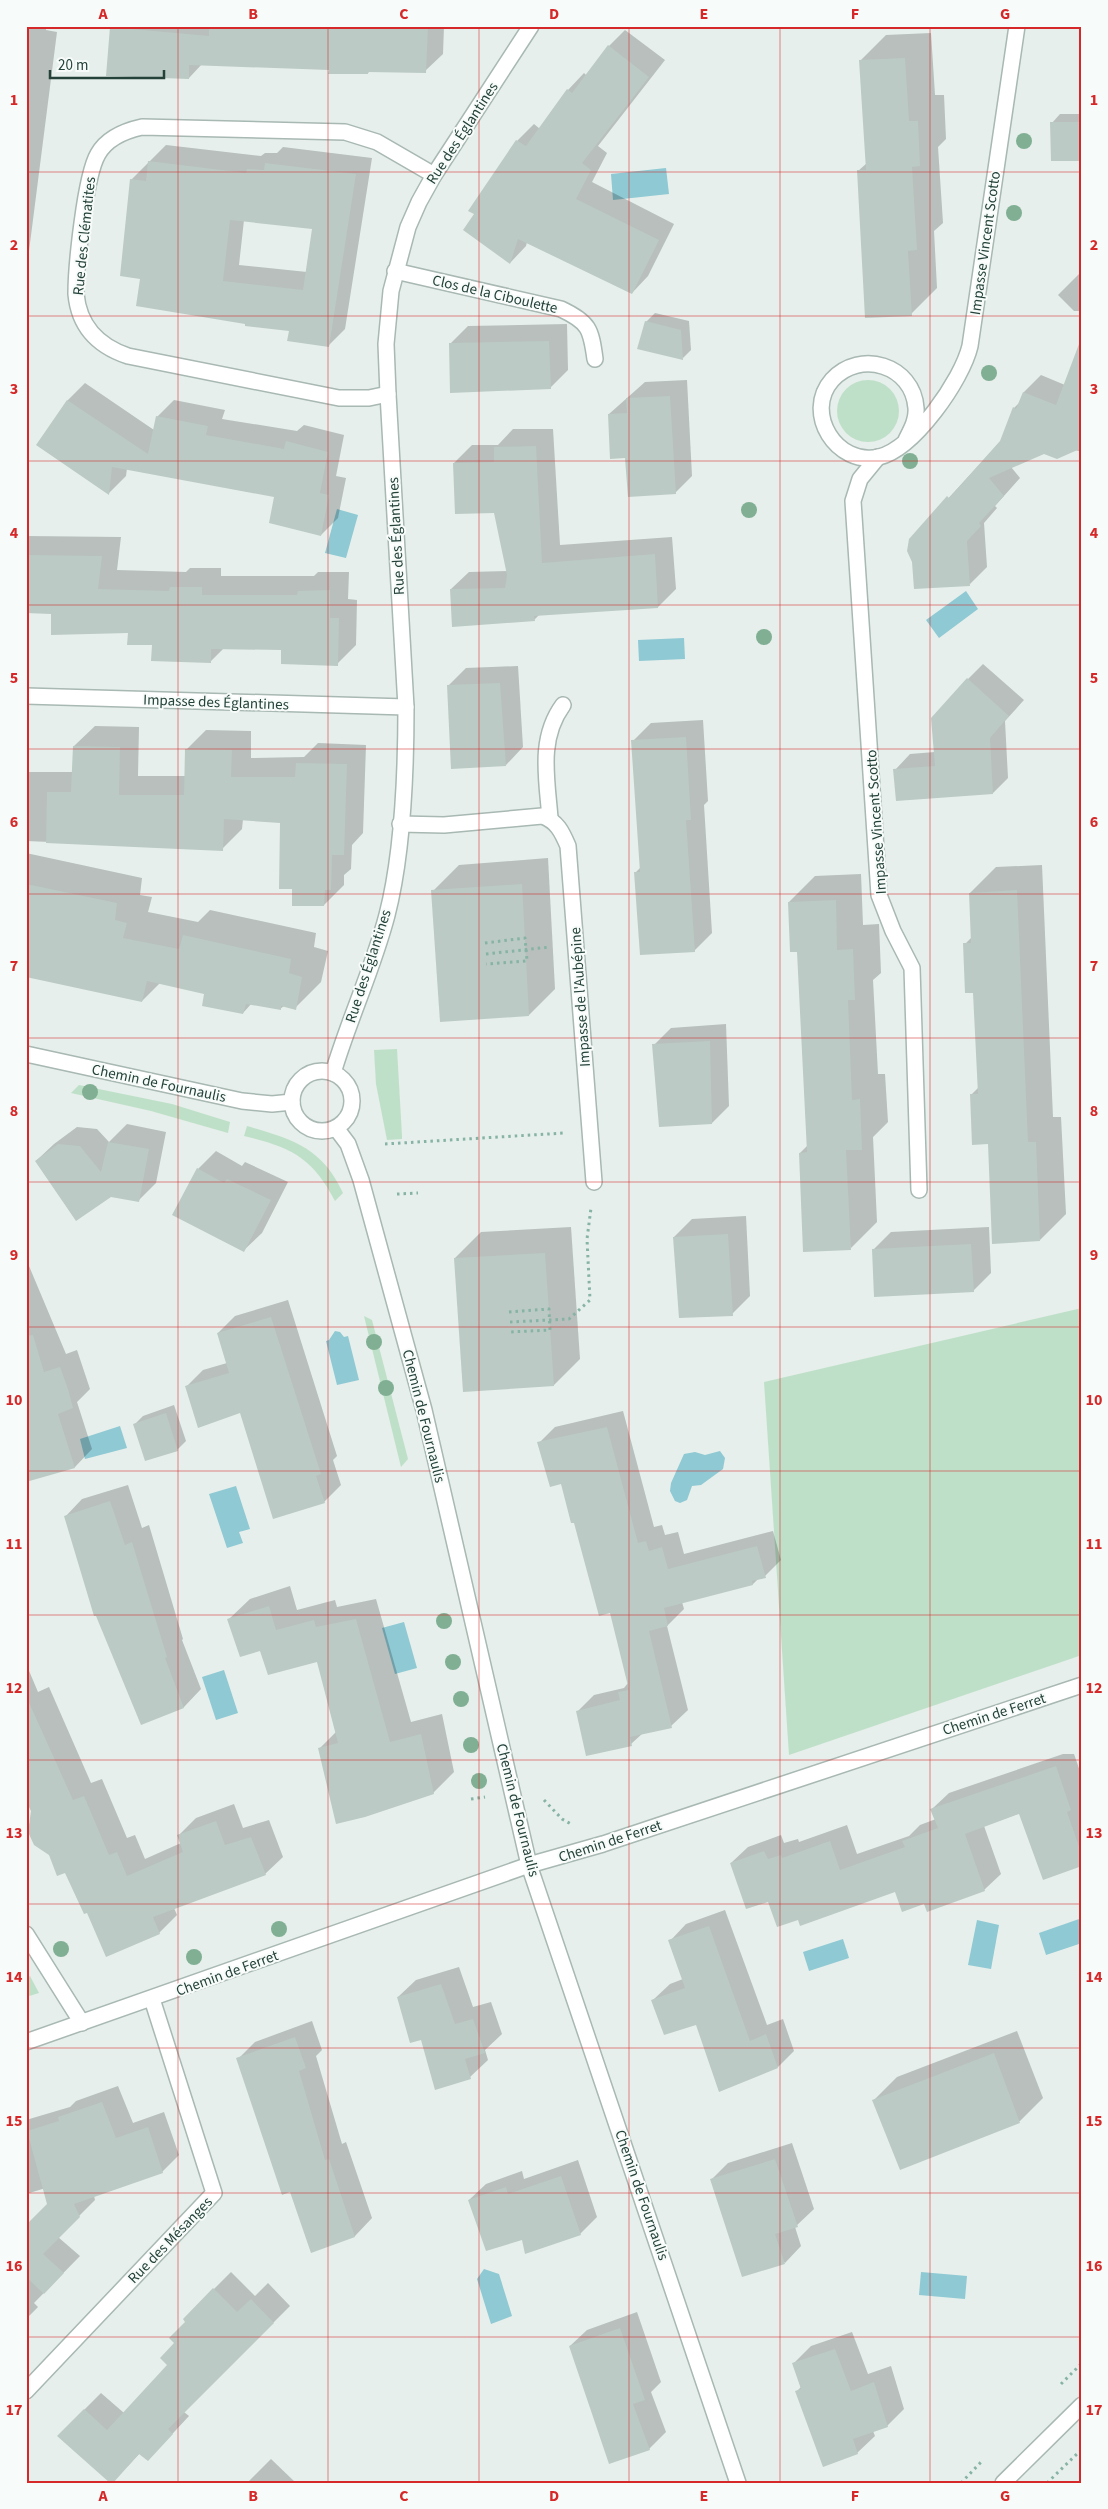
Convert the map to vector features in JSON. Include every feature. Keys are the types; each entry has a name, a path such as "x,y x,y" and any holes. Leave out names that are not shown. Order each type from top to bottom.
{"street":[{"name":"Rue des Églantines","path":"333,1073 375,956 388,913 400,824 406,755 406,707 388,394 387,327 395,271 408,227 434,175 531,26"},
{"name":"Impasse Vincent Scotto","path":"919,1190 912,968 879,895 854,501 860,480 878,457 894,451 906,440 940,402 957,378 966,360 1017,26"},
{"name":"Rue des Clématites","path":"388,394 369,398 339,398 128,356 106,346 87,329 77,305 76,294 89,176 98,153 108,142 118,134 142,127 345,132 376,142 434,175"},
{"name":"Clos de la Ciboulette","path":"395,271 561,309 580,318 592,335 595,359"},
{"path":"878,457 862,458 846,453 833,442 824,428 821,412 823,396 831,381 844,370 859,364 876,363 891,368 904,379 913,392 916,409 914,425 906,440"},
{"name":"Impasse des Églantines","path":"26,696 406,707"},
{"path":"400,824 444,825 542,816 550,818 545,747 555,716 563,705"},
{"name":"Impasse de l'Aubépine","path":"550,818 560,828 568,846 594,1182"},
{"name":"Chemin de Fournaulis","path":"26,1054 242,1101 272,1104 292,1102"},
{"path":"320,1071 333,1073 344,1081 351,1093 351,1106 346,1118 336,1128 323,1131 310,1129 299,1121 292,1102 292,1096 297,1084 307,1075 320,1071"},
{"name":"Chemin de Fournaulis","path":"336,1128 348,1144 361,1180 424,1410 529,1865 738,2483"},
{"name":"Chemin de Ferret","path":"26,2042 529,1865 603,1844 1082,1685"},
{"path":"26,1934 82,2023"},
{"name":"Rue des Mésanges","path":"26,2391 214,2194 152,1999"},
{"path":"1003,2483 1082,2405"}],"path":[{"path":"485,943 525,938 527,949 527,961 486,964"},
{"path":"486,954 527,949"},
{"path":"385,1144 590,1131"},
{"path":"510,1322 569,1319 590,1300 587,1239 594,1182"},
{"path":"397,1194 418,1193"},
{"path":"509,1312 549,1309 551,1320 550,1330 510,1332"},
{"path":"540,1793 551,1810 562,1819 574,1825"},
{"path":"1047,2483 1082,2449"}],"green space":[{"path":"868,380 880,382 890,389 897,399 899,411 897,423 890,433 880,440 868,442 856,440 846,433 839,423 837,411 839,399 846,389 856,382"},
{"path":"397,1049 402,1139 387,1140 376,1084 374,1050"},
{"path":"79,1085 172,1104 230,1122 228,1133 151,1111 71,1093"},
{"path":"247,1126 278,1135 304,1147 325,1165 335,1177 343,1193 335,1201 327,1186 309,1164 288,1150 244,1136"},
{"path":"1082,1308 1082,1655 789,1755 764,1382"},
{"path":"364,1316 372,1320 408,1459 401,1467"},
{"path":"30,1976 39,1993 26,1997 26,1978"}],"water":[{"path":"666,168 669,194 613,200 611,174"},
{"path":"337,509 358,515 346,558 325,553"},
{"path":"966,591 978,609 939,638 926,620"},
{"path":"684,638 685,659 639,661 638,640"},
{"path":"335,1331 340,1332 344,1337 348,1336 359,1380 337,1385 326,1341 329,1340"},
{"path":"120,1426 127,1448 85,1459 80,1439"},
{"path":"720,1451 725,1458 723,1469 701,1485 692,1486 687,1500 680,1503 675,1501 670,1491 671,1483 684,1454 695,1452 705,1455"},
{"path":"236,1486 250,1529 239,1532 243,1543 227,1548 209,1494"},
{"path":"404,1622 417,1668 395,1674 382,1628"},
{"path":"224,1670 238,1713 216,1720 202,1677"},
{"path":"1082,1918 1082,1943 1046,1955 1039,1933"},
{"path":"977,1920 999,1925 991,1969 968,1965"},
{"path":"843,1939 849,1958 809,1971 803,1952"},
{"path":"484,2269 499,2274 512,2316 491,2324 477,2279"},
{"path":"921,2272 967,2276 965,2299 919,2295"}],"building":[{"path":"209,26 428,26 426,73 368,72 368,74 328,74 329,70 189,65 189,79 106,76 110,27 209,36"},
{"path":"608,45 649,77 582,163 591,170 576,199 659,240 632,294 518,239 510,264 463,230 474,214 468,211 516,140 526,146 567,89 572,93"},
{"path":"905,58 909,121 918,121 920,166 912,167 917,250 908,251 912,316 865,318 857,170 866,170 859,60"},
{"path":"1050,122 1082,122 1082,161 1051,161"},
{"path":"148,161 246,173 247,169 264,170 265,163 356,174 329,347 287,341 289,331 245,326 245,324 136,306 140,279 120,276 130,179 146,181","holes":["230,220 312,229 303,290 223,281"]},
{"path":"645,321 681,330 683,360 637,349"},
{"path":"549,341 551,389 450,393 449,343"},
{"path":"1079,344 1082,345 1082,448 1057,459 1044,454 989,478 1004,496 979,523 981,526 967,541 970,586 914,589 912,562 907,551 909,539 1000,441 1013,407 1016,409 1023,392 1056,405"},
{"path":"670,396 676,494 628,497 625,458 610,459 608,414 627,413 626,398"},
{"path":"67,400 148,454 156,416 208,426 206,435 284,449 286,441 328,452 320,493 329,495 321,536 269,523 274,497 112,467 109,495 36,445"},
{"path":"536,446 542,563 655,554 658,608 534,616 535,621 452,627 450,589 505,588 507,575 494,513 455,514 453,463 494,462 494,447"},
{"path":"26,555 102,556 98,589 169,591 170,587 202,587 202,595 297,595 298,591 330,590 330,618 339,618 338,666 281,664 281,650 211,649 211,663 151,661 152,645 127,645 128,633 51,635 51,614 26,613"},
{"path":"967,678 1009,716 990,738 993,794 896,801 893,769 935,766 931,718"},
{"path":"500,683 506,766 451,769 447,685"},
{"path":"686,737 691,820 686,820 695,952 640,955 634,872 640,872 631,740"},
{"path":"73,746 120,747 119,795 184,795 185,749 232,750 231,777 295,777 296,763 347,764 344,855 332,855 331,890 325,890 324,906 292,906 292,889 279,889 280,823 224,819 223,851 46,843 47,792 71,792"},
{"path":"26,884 117,903 115,920 127,923 123,938 179,949 183,935 291,959 289,973 302,977 296,1010 281,1006 281,1010 246,1004 243,1014 202,1006 204,994 147,981 142,1002 26,977"},
{"path":"522,884 529,1016 440,1022 431,890"},
{"path":"1017,890 1028,1142 1036,1142 1040,1241 992,1244 988,1144 972,1145 970,1094 978,1094 973,993 965,993 963,943 971,943 969,893"},
{"path":"836,900 837,950 853,949 855,1000 848,1000 852,1100 860,1099 862,1150 846,1150 851,1250 803,1252 799,1153 807,1152 797,952 790,952 788,902"},
{"path":"710,1041 712,1124 659,1127 652,1044"},
{"path":"108,1142 149,1149 139,1202 111,1197 76,1221 35,1161 58,1144 80,1146 101,1172"},
{"path":"197,1168 224,1183 227,1179 271,1200 244,1252 172,1215"},
{"path":"728,1234 733,1316 679,1318 673,1237"},
{"path":"971,1244 974,1292 874,1297 872,1249"},
{"path":"545,1253 554,1386 463,1392 454,1258"},
{"path":"271,1317 321,1474 316,1476 325,1503 273,1519 240,1413 198,1428 185,1386 229,1373 217,1333"},
{"path":"33,1335 44,1372 60,1367 68,1389 73,1408 58,1414 75,1468 26,1482 26,1336"},
{"path":"166,1413 178,1451 145,1461 133,1424"},
{"path":"607,1427 638,1543 646,1541 649,1551 662,1547 668,1569 757,1546 766,1578 752,1581 753,1585 664,1608 668,1626 649,1631 672,1728 630,1737 632,1746 586,1756 576,1711 620,1700 618,1692 629,1690 610,1613 599,1616 574,1523 571,1523 561,1484 550,1487 537,1442"},
{"path":"110,1501 125,1545 132,1542 167,1657 165,1658 184,1708 141,1725 96,1616 94,1616 64,1516"},
{"path":"269,1606 276,1630 314,1620 316,1627 356,1619 390,1742 421,1734 434,1794 365,1817 336,1824 318,1748 338,1743 317,1662 268,1675 260,1651 240,1657 227,1619"},
{"path":"26,1696 73,1800 84,1796 109,1855 117,1852 127,1876 183,1852 177,1835 216,1821 225,1845 251,1837 266,1875 153,1917 160,1934 106,1957 87,1913 84,1914 65,1873 57,1876 49,1855 34,1845 28,1832 31,1811 26,1801"},
{"path":"1056,1766 1071,1810 1067,1812 1082,1855 1082,1866 1043,1880 1019,1814 965,1834 985,1891 927,1912 924,1904 902,1912 895,1892 800,1926 798,1920 777,1927 768,1902 746,1909 730,1863 764,1851 768,1859 781,1855 782,1858 830,1841 840,1870 905,1847 902,1841 938,1828 930,1809"},
{"path":"709,1926 750,2041 766,2034 778,2068 719,2092 696,2025 664,2035 651,2000 685,1988 668,1940"},
{"path":"441,1984 455,2024 473,2019 485,2053 465,2059 471,2079 435,2090 421,2040 410,2043 397,1997"},
{"path":"295,2037 306,2068 299,2071 325,2160 329,2159 355,2237 311,2253 290,2192 282,2195 236,2058"},
{"path":"994,2053 1020,2123 900,2170 872,2100"},
{"path":"102,2102 116,2138 148,2127 163,2173 74,2204 80,2217 43,2254 64,2273 44,2294 26,2277 26,2225 47,2204 27,2131 59,2121 58,2117"},
{"path":"775,2159 798,2227 775,2234 785,2264 742,2277 710,2179"},
{"path":"561,2176 581,2235 525,2254 522,2240 486,2251 468,2200 506,2187 508,2194"},
{"path":"213,2288 237,2312 251,2299 274,2323 168,2429 173,2434 148,2461 139,2454 113,2483 110,2483 57,2436 84,2409 107,2430 167,2365 160,2358 174,2343 169,2338 185,2322 183,2319"},
{"path":"620,2328 645,2400 633,2404 650,2450 609,2464 569,2346"},
{"path":"835,2349 851,2391 874,2382 888,2427 853,2439 858,2454 823,2467 795,2391 801,2389 792,2363"}]}
